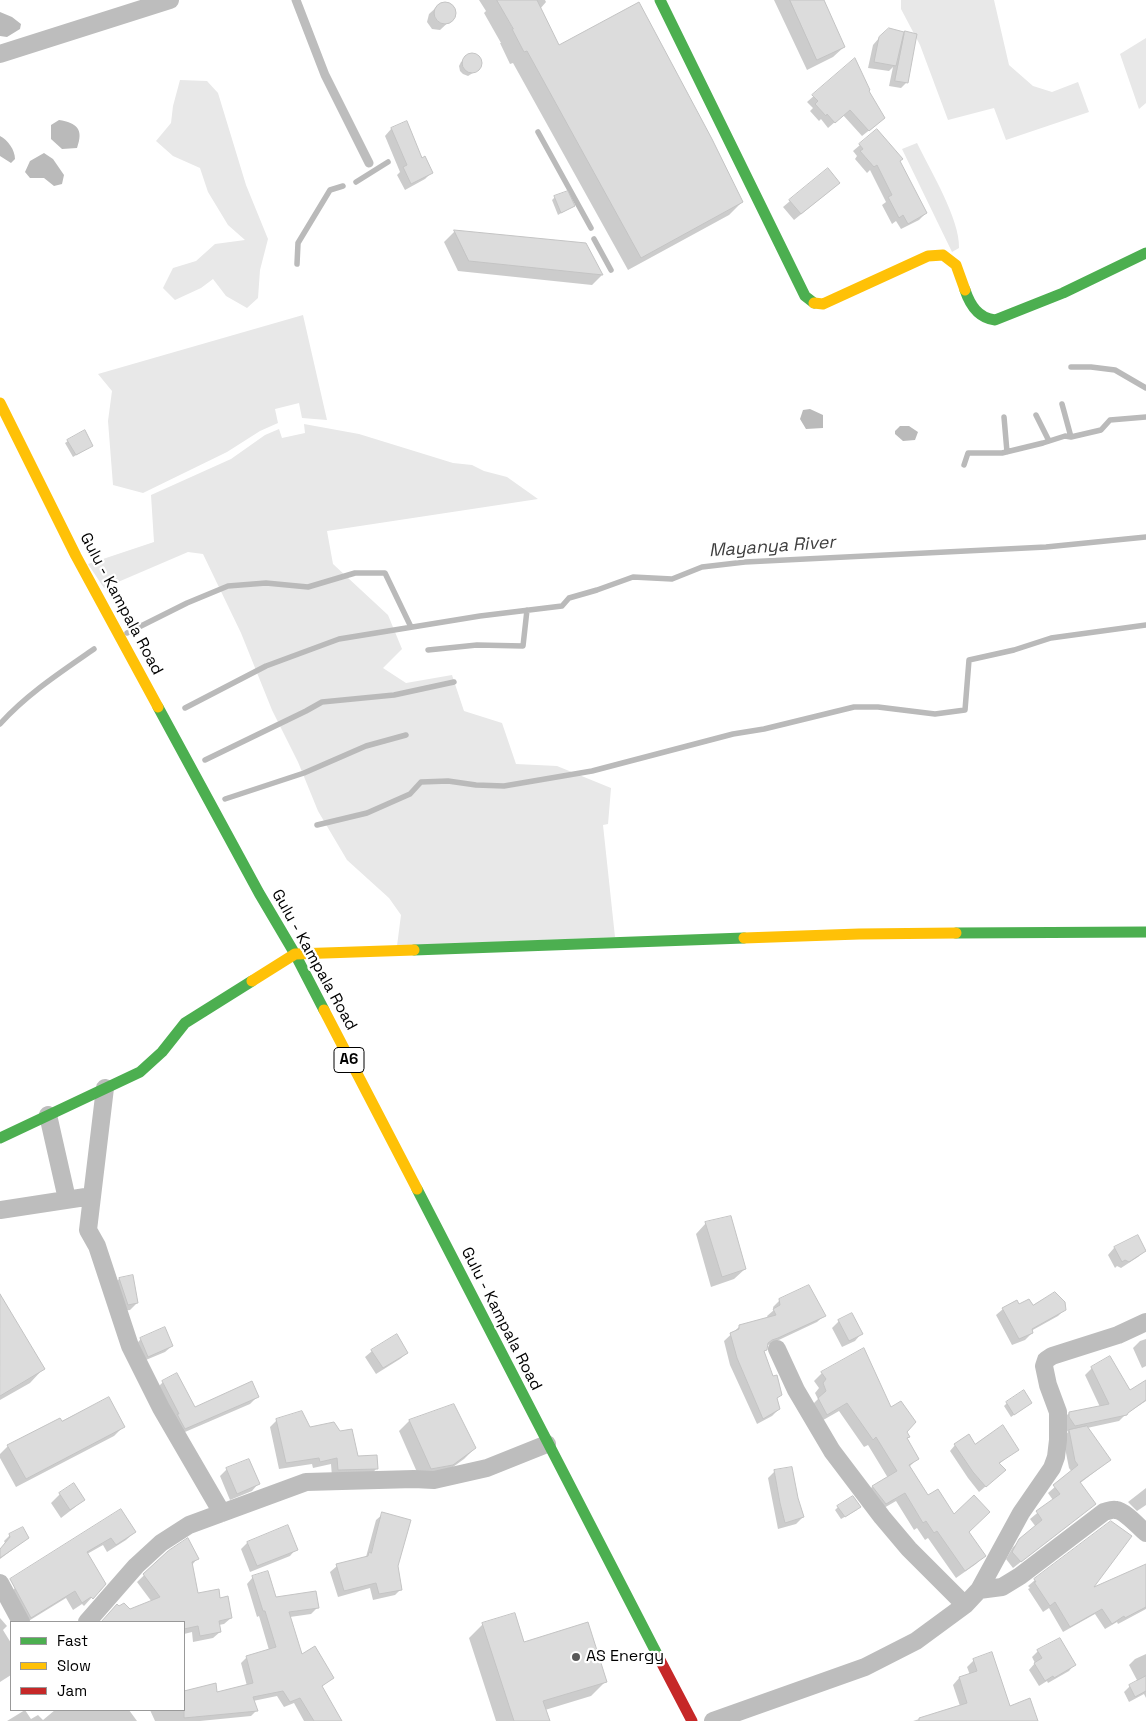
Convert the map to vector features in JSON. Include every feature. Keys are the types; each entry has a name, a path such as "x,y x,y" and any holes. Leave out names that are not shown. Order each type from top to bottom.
{"street":[{"path":"0,54 170,0"},
{"path":"660,0 804,296 810,302 823,304 928,256 943,255 956,265 969,301 978,313 988,319 995,320 1063,293 1146,253"},
{"name":"Gulu - Kampala Road","path":"0,403 80,565 250,876 295,954 692,1721"},
{"path":"0,1138 140,1072 162,1052 185,1023 295,954 859,934 1146,932"},
{"path":"105,1088 88,1230 97,1246 130,1346 161,1408 222,1513"},
{"path":"48,1115 67,1199"},
{"path":"0,1210 92,1196"},
{"path":"714,1721 864,1667 916,1641 965,1605 979,1590 1016,1521 1052,1468 1056,1457 1058,1412 1048,1385 1044,1366 1046,1360 1052,1356 1118,1335 1146,1322"},
{"path":"777,1349 796,1390 832,1451 909,1549 965,1605"},
{"path":"88,1621 136,1566 161,1543 189,1525 306,1482 434,1480 487,1468 547,1444"},
{"path":"979,1590 1002,1587 1020,1576 1104,1512 1111,1510 1122,1512 1146,1533"},
{"path":"0,1583 20,1621"}],"lane":[{"path":"296,0 325,75 369,163"}],"shaded area":[{"path":"901,0 994,0 1009,65 1033,86 1052,92 1078,82 1089,112 1006,140 994,108 948,120 920,45 901,9"},
{"path":"0,12 12,17 21,24 20,29 7,37 0,36"},
{"path":"1146,38 1146,103 1139,109 1120,54"},
{"path":"180,80 207,81 218,93 246,185 268,239 260,270 258,298 247,308 226,296 213,279 201,288 175,300 163,288 173,268 196,261 215,244 245,240 228,225 208,192 200,168 173,156 156,141 171,123 173,106"},
{"path":"59,120 70,123 77,128 80,136 77,148 62,149 51,139 51,125"},
{"path":"0,136 14,152 15,159 11,163 0,156"},
{"path":"917,143 955,223 959,248 952,252 902,149"},
{"path":"44,153 53,159 64,175 62,184 54,186 44,178 30,178 25,172 30,161"},
{"path":"303,315 327,420 302,418 299,403 275,409 278,423 260,431 227,452 143,493 113,485 108,421 112,391 98,374"},
{"path":"810,409 823,415 823,428 806,429 800,419 803,410"},
{"path":"304,424 359,434 453,463 472,465 484,471 507,477 538,499 327,531 333,564 388,615 402,649 383,668 406,683 452,675 464,711 502,723 516,764 557,766 611,788 608,824 603,825 615,937 397,946 401,915 389,898 347,860 318,811 298,762 272,710 241,633 203,554 188,552 104,588 88,564 154,542 151,495 231,459 265,435 279,429 282,438 305,433"},
{"path":"900,426 909,426 918,432 915,440 903,441 895,434 895,431"}],"building":[{"path":"497,0 537,0 559,45 639,2 712,139 743,202 641,258 527,51 524,52"},
{"path":"790,0 824,0 845,47 817,60"},
{"path":"441,2 449,2 456,9 456,17 449,24 441,24 434,17 434,9"},
{"path":"889,28 904,32 896,66 874,62 879,37"},
{"path":"905,31 917,34 908,83 895,81"},
{"path":"472,53 479,56 482,63 479,70 472,73 465,70 462,63 465,56"},
{"path":"855,58 869,91 885,118 869,131 850,110 835,123 815,104 818,101 812,95"},
{"path":"407,121 422,158 425,156 433,173 411,184 403,167 407,165 391,128"},
{"path":"877,129 903,159 900,161 927,213 908,224 903,215 899,218 888,197 892,195 877,165 874,167 860,151 863,149 859,144"},
{"path":"828,168 840,183 801,214 789,200"},
{"path":"568,191 575,206 561,213 554,196"},
{"path":"454,230 586,243 603,275 469,261"},
{"path":"85,430 93,446 76,455 67,440"},
{"path":"731,1216 746,1269 722,1277 705,1222"},
{"path":"1138,1235 1146,1251 1129,1262 1125,1260 1122,1262 1114,1247"},
{"path":"133,1275 138,1303 128,1305 119,1278"},
{"path":"809,1285 826,1316 768,1343 767,1350 764,1351 773,1376 777,1375 782,1395 777,1398 780,1409 763,1419 737,1358 730,1333 739,1329 739,1325 776,1315 773,1309 780,1305 779,1299"},
{"path":"1055,1292 1065,1302 1066,1310 1032,1329 1033,1333 1019,1339 1002,1308 1017,1300 1019,1304 1029,1299 1033,1305"},
{"path":"0,1294 45,1369 0,1396"},
{"path":"852,1313 863,1334 849,1341 838,1320"},
{"path":"165,1327 173,1346 148,1357 140,1338"},
{"path":"397,1334 408,1353 383,1368 371,1350"},
{"path":"864,1348 891,1407 901,1401 916,1422 907,1432 910,1437 907,1438 919,1459 909,1465 928,1495 938,1489 954,1514 974,1495 990,1512 969,1532 986,1556 965,1571 937,1531 934,1533 926,1521 923,1523 905,1493 886,1504 872,1486 897,1471 876,1437 873,1440 847,1403 827,1415 818,1398 826,1391 823,1383 826,1379 821,1372"},
{"path":"1110,1356 1130,1390 1146,1380 1146,1400 1127,1415 1075,1426 1069,1417 1069,1412 1109,1404 1091,1367"},
{"path":"177,1373 195,1407 252,1381 259,1397 185,1429 162,1381"},
{"path":"1024,1390 1032,1403 1014,1415 1006,1402"},
{"path":"109,1397 125,1427 26,1479 7,1445 60,1418 62,1421"},
{"path":"454,1404 476,1448 453,1465 431,1469 409,1420"},
{"path":"302,1411 310,1427 334,1422 340,1431 352,1429 358,1456 377,1455 378,1469 338,1470 337,1458 320,1462 319,1458 286,1463 276,1419"},
{"path":"1003,1425 1019,1450 999,1463 1006,1470 986,1487 954,1444 969,1434 975,1444"},
{"path":"1087,1426 1111,1460 1080,1482 1096,1504 1021,1562 1012,1552 1019,1539 1042,1520 1036,1511 1060,1494 1053,1485 1078,1465 1075,1461 1069,1430"},
{"path":"249,1459 260,1484 237,1494 226,1468"},
{"path":"792,1467 804,1517 785,1523 774,1470"},
{"path":"74,1483 85,1500 70,1510 59,1493"},
{"path":"853,1496 861,1507 845,1517 837,1506"},
{"path":"121,1509 136,1532 116,1545 111,1538 87,1552 106,1584 93,1599 91,1597 82,1603 75,1591 31,1618 10,1579"},
{"path":"382,1512 411,1520 398,1566 402,1590 379,1594 376,1583 344,1591 336,1564 368,1556 369,1552 371,1553"},
{"path":"1111,1521 1132,1536 1094,1587 1146,1564 1146,1607 1125,1618 1124,1616 1112,1624 1102,1609 1070,1627 1055,1602 1050,1606 1034,1582 1036,1582 1034,1579"},
{"path":"288,1525 298,1550 257,1566 247,1542"},
{"path":"23,1527 29,1538 0,1558 0,1549 10,1537 9,1534"},
{"path":"188,1538 199,1559 192,1562 198,1593 219,1589 220,1598 228,1596 232,1618 219,1621 221,1632 200,1636 198,1626 185,1629 185,1621 102,1621 117,1604 119,1606 124,1603 130,1609 160,1597 143,1574 168,1551"},
{"path":"268,1571 276,1597 316,1591 319,1608 289,1612 302,1654 315,1646 334,1678 322,1686 342,1721 314,1721 300,1698 290,1702 283,1691 253,1697 258,1711 184,1718 185,1691 216,1683 217,1692 253,1683 246,1656 276,1647 252,1576"},
{"path":"515,1613 524,1642 588,1622 607,1682 543,1701 550,1721 514,1721 482,1623"},
{"path":"1060,1638 1076,1665 1045,1681 1034,1663 1042,1658 1037,1650"},
{"path":"992,1652 1010,1706 1030,1698 1038,1721 919,1721 919,1718 967,1703 959,1677 977,1671 973,1659"},
{"path":"1146,1676 1146,1691 1135,1697 1129,1685"}],"waterway":[{"path":"538,132 591,228"},
{"path":"356,182 388,162"},
{"path":"297,264 298,243 330,190 343,186"},
{"path":"594,239 611,270"},
{"path":"1071,367 1115,370 1146,388"},
{"path":"1062,404 1071,437"},
{"path":"1036,415 1049,441"},
{"path":"1004,417 1007,452"},
{"path":"964,465 968,453 1002,453 1065,436 1071,437 1101,430 1110,420 1146,417"},
{"name":"Mayanya River","path":"185,708 266,666 339,639 480,616 562,606 569,598 633,577 672,579 702,567 745,562 1046,547 1146,537"},
{"name":"Mayanya River","path":"127,633 187,603 228,586 266,583 308,587 355,573 385,573 411,627"},
{"path":"428,650 477,645 523,646 527,610"},
{"path":"317,825 367,813 410,794 421,782 448,781 504,786 592,771 733,734 764,729 854,707 878,707 935,714 965,710 969,660 1014,650 1051,638 1146,625"},
{"name":"Mayanya River","path":"0,724 33,693 94,649"},
{"path":"205,760 322,702 394,695 454,682"},
{"path":"225,799 304,773 366,746 406,735"}],"traffic: fast":[{"path":"660,0 805,296 814,303"},
{"path":"965,290 969,301 979,314 995,320 1063,293 1146,253"},
{"path":"158,707 324,1010"},
{"path":"956,933 1146,932"},
{"path":"414,950 744,938"},
{"path":"0,1138 140,1072 162,1052 185,1023 252,981"},
{"path":"417,1189 659,1658"}],"traffic: slow":[{"path":"814,303 823,304 928,256 943,255 956,265 965,290"},
{"path":"0,403 76,556 158,707"},
{"path":"744,938 956,933"},
{"path":"252,981 295,954 414,950"},
{"path":"324,1010 417,1189"}],"traffic: jam":[{"path":"659,1658 692,1721"}],"place":[{"name":"AS Energy","path":"576,1657"}]}
